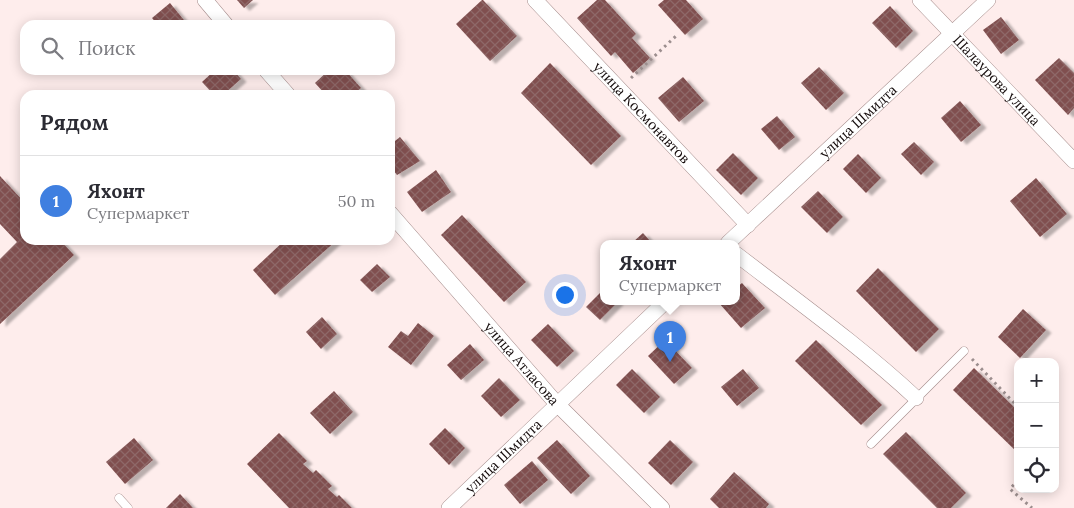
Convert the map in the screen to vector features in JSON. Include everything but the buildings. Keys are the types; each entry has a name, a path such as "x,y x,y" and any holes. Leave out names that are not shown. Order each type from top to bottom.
{"street":[{"path":"205,0 222,20"},
{"name":"улица Космонавтов","path":"535,0 748,225"},
{"name":"Шалаурова улица","path":"920,0 1074,161"},
{"name":"улица Шмидта","path":"731,240 988,0"},
{"path":"270,75 284,90"},
{"name":"улица Атласова","path":"395,218 557,404 662,508"},
{"path":"740,257 895,378 916,398"},
{"name":"улица Шмидта","path":"449,508 662,305"}],"lane":[{"path":"871,444 964,351"},
{"path":"119,498 128,508"}],"path":[{"path":"619,89 676,36"},
{"path":"964,351 1014,403"},
{"path":"1015,493 1032,508"}],"place":[{"name":"Яхонт","path":"670,362"}]}
